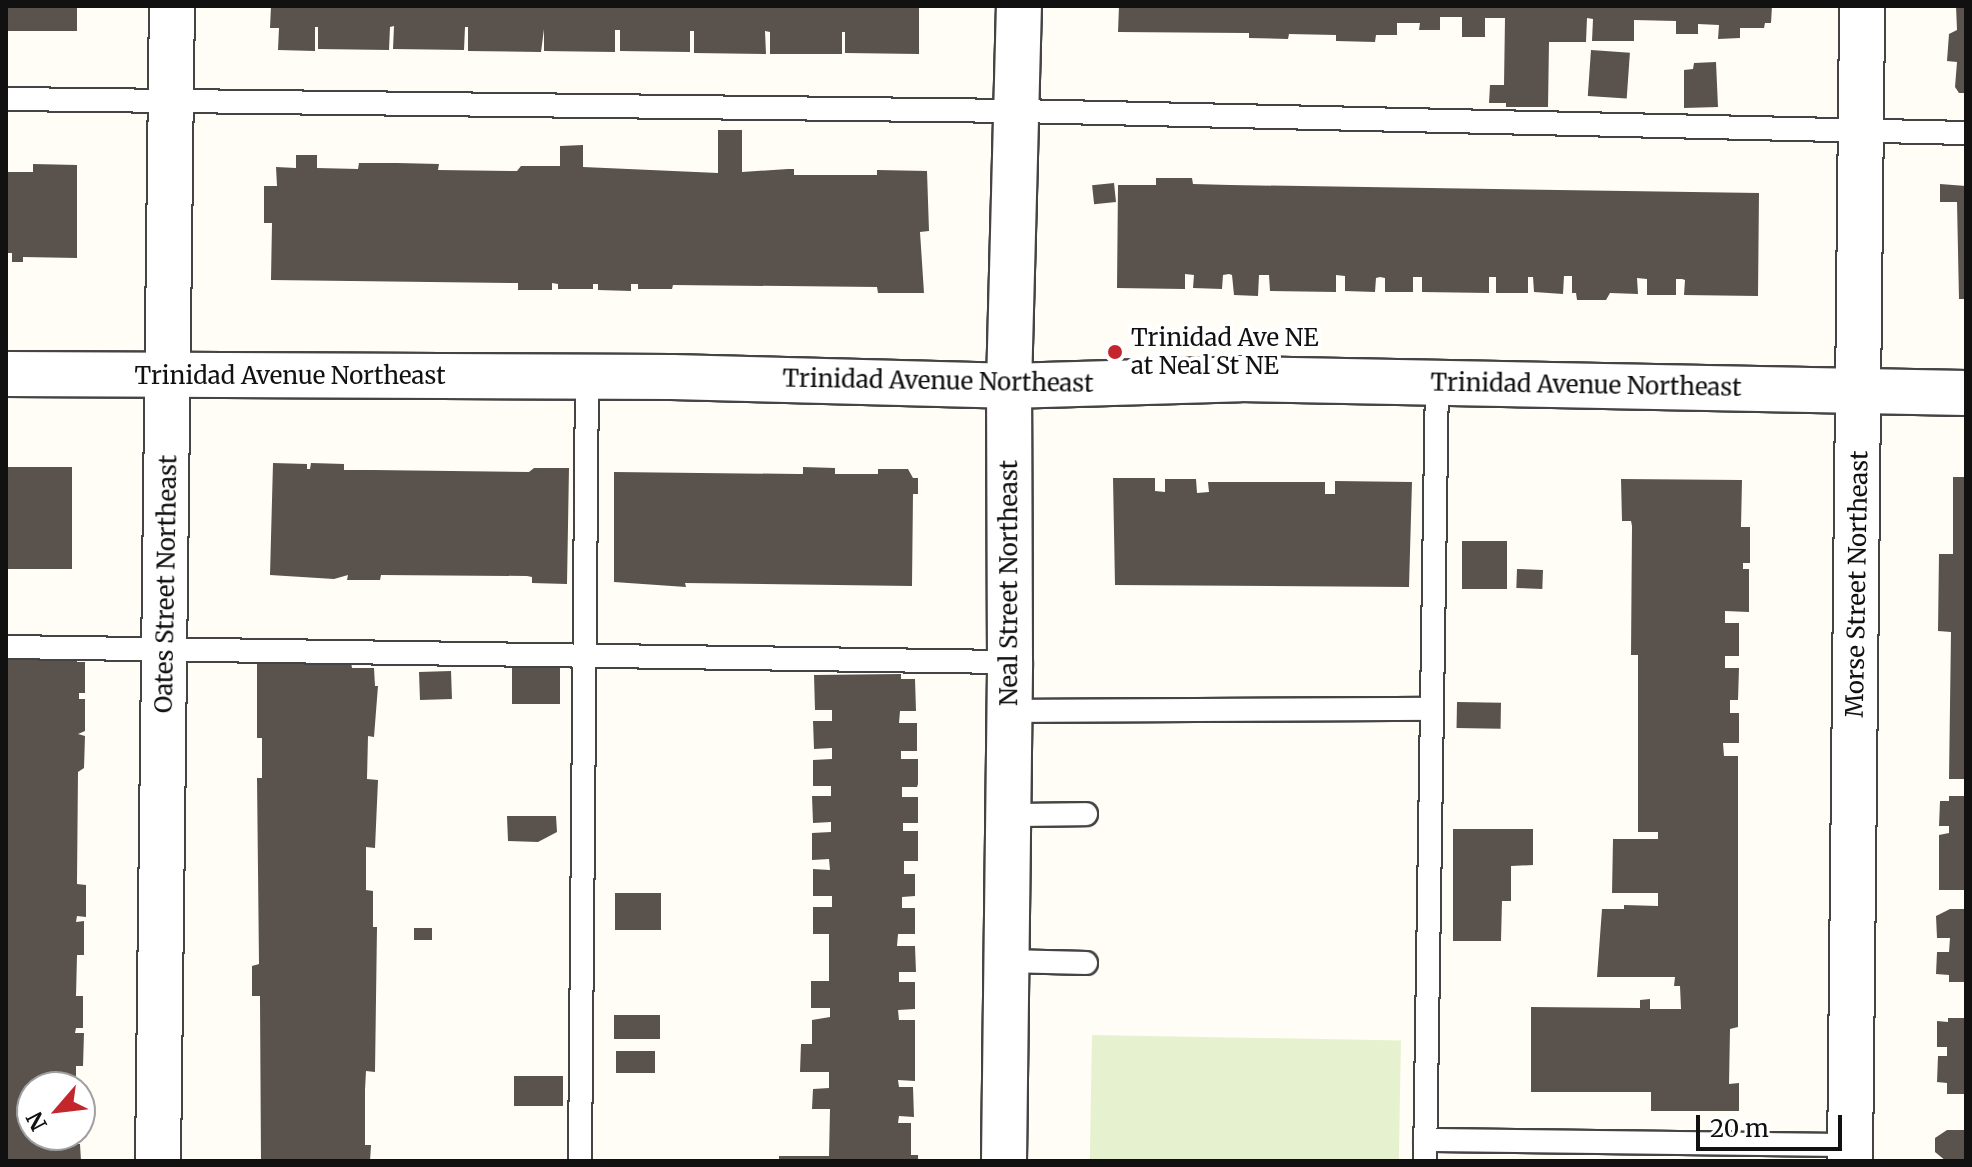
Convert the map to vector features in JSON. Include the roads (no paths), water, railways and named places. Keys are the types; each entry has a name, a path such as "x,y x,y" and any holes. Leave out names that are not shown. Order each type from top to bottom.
{"street":[{"name":"Oates Street Northeast","path":"158,1161 172,6"},
{"name":"Neal Street Northeast","path":"1004,1161 1010,711 1009,386 1019,6"},
{"name":"Morse Street Northeast","path":"1850,1153 1862,6"},
{"name":"Trinidad Avenue Northeast","path":"6,374 169,377 587,376 1009,386 1240,379 1966,393"}],"lane":[{"path":"6,99 1018,111 1966,133"},
{"path":"580,1161 587,376"},
{"path":"1437,383 1425,1151 1850,1153"},
{"path":"6,647 1010,662"},
{"path":"1010,711 1432,709"},
{"path":"1009,815 1086,814"},
{"path":"1007,961 1086,963"}],"place":[{"name":"Trinidad Ave NE at Neal St NE","path":"1115,352"}]}
